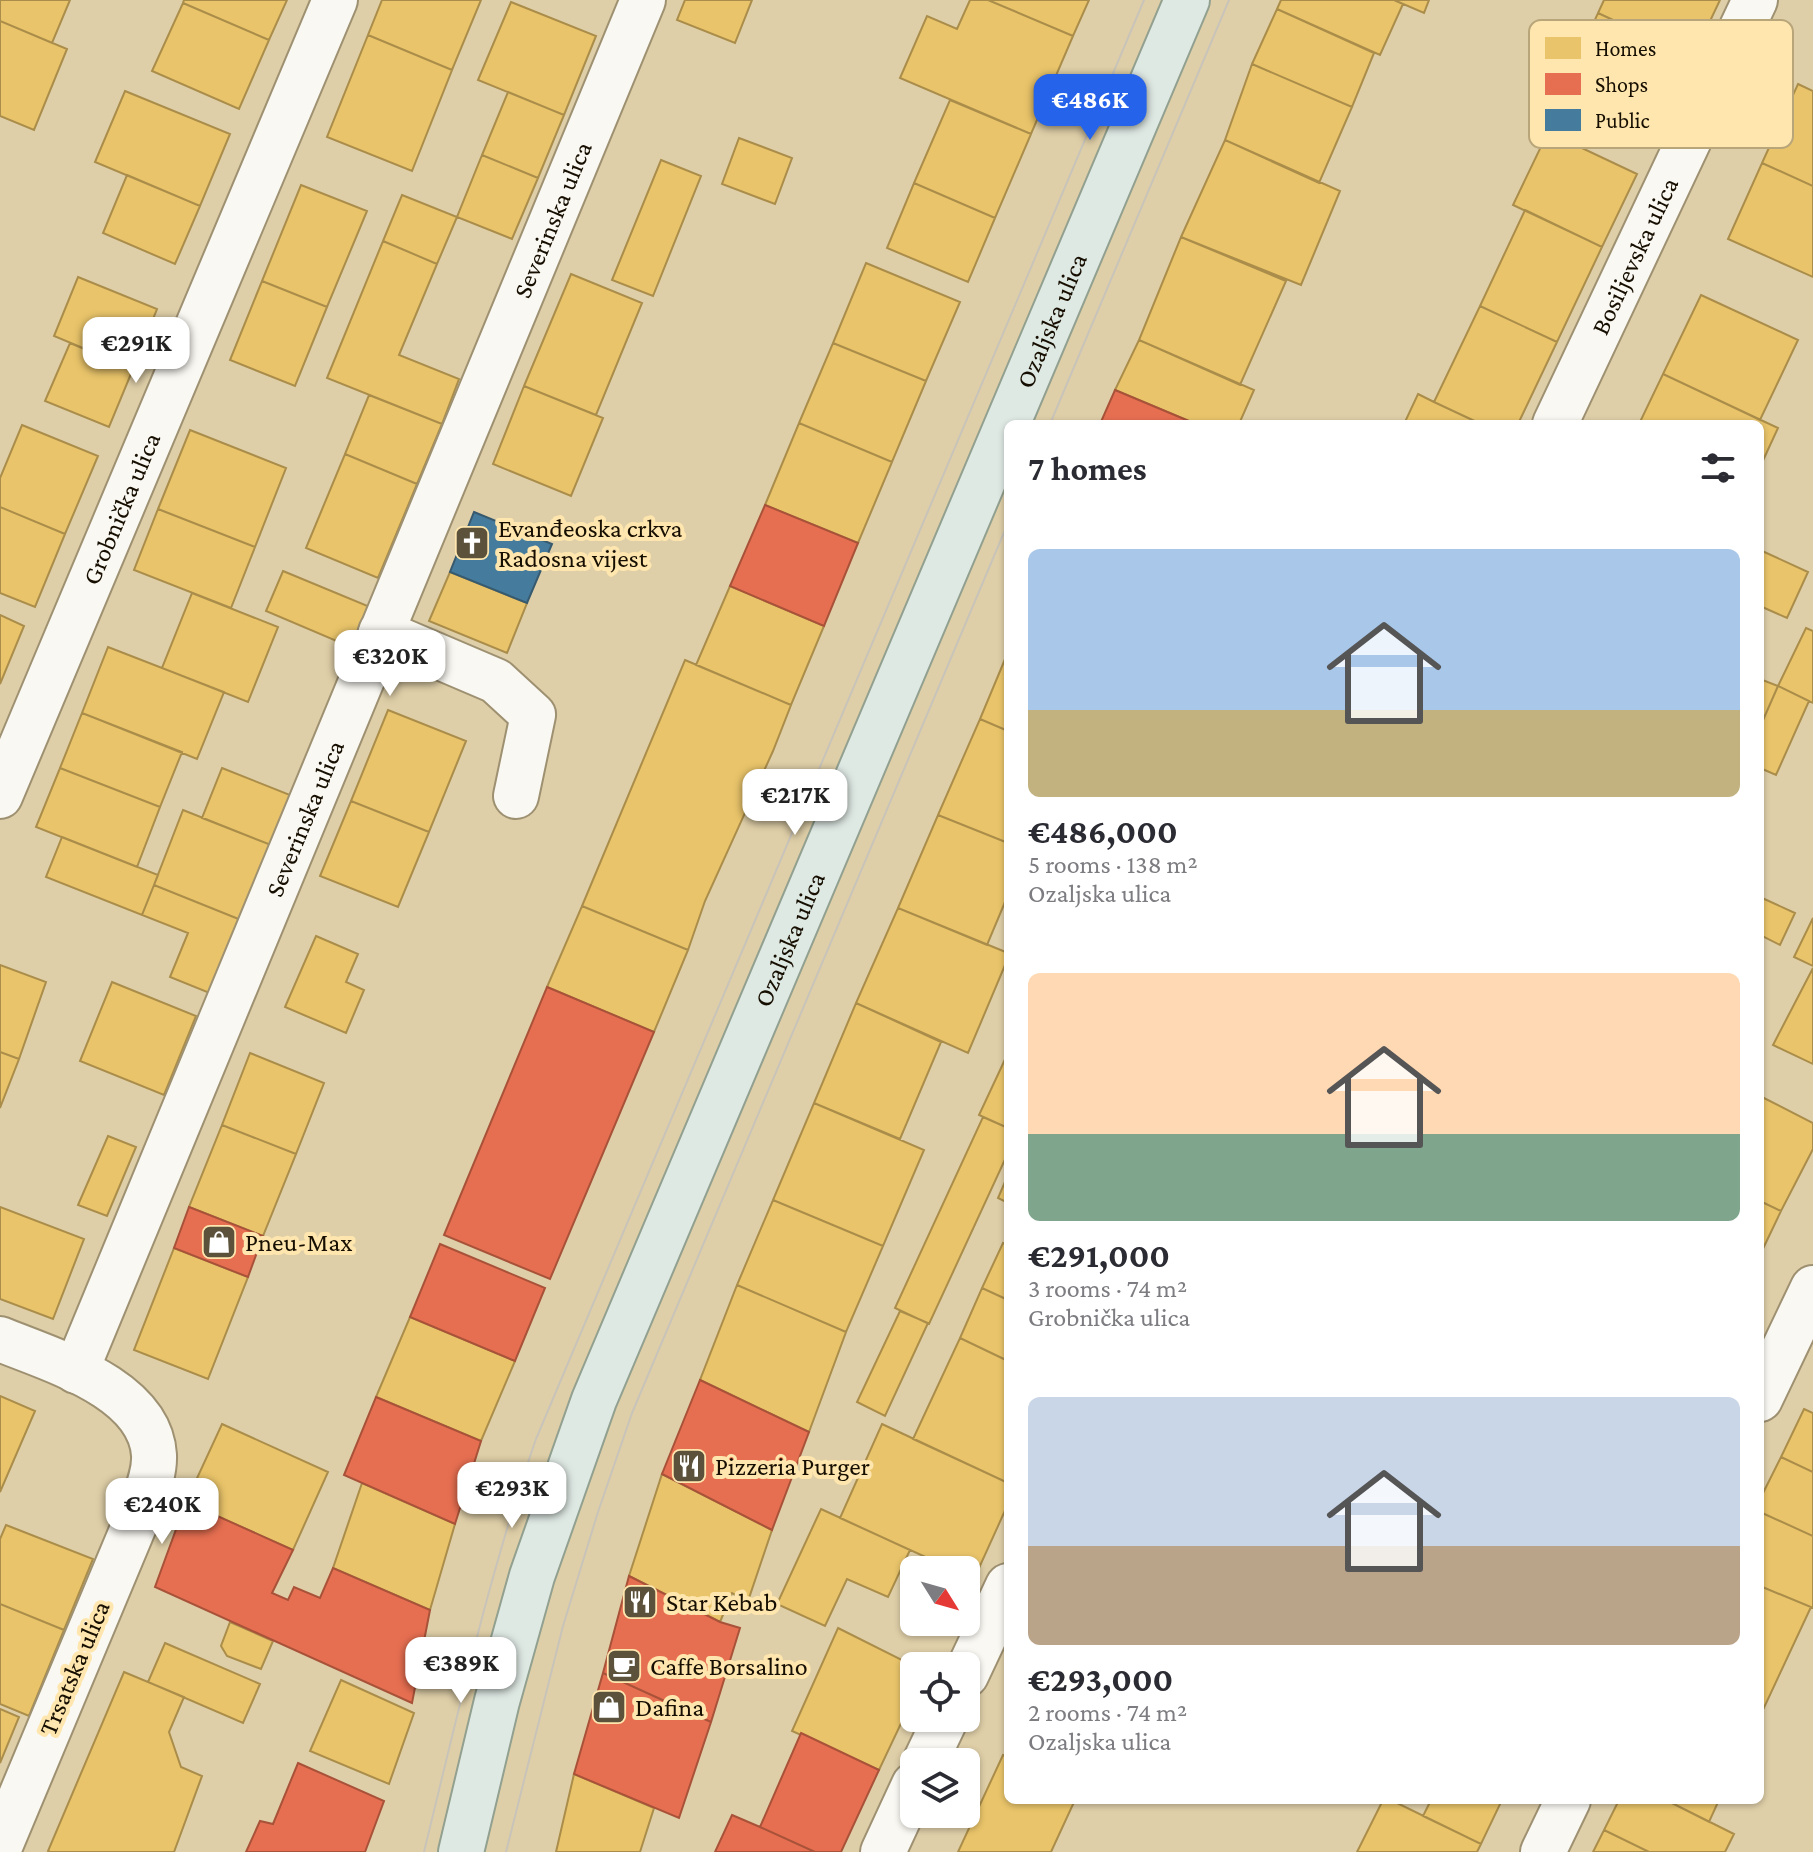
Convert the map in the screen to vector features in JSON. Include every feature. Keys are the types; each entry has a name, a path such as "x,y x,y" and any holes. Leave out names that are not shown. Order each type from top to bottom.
{"main road":[{"name":"Ozaljska ulica","path":"1009,420 1187,0"},
{"name":"Ozaljska ulica","path":"461,1852 497,1701 532,1576 594,1400 1004,432"}],"street":[{"name":"Grobnička ulica","path":"0,796 335,0"},
{"name":"Severinska ulica","path":"76,1371 643,0"},
{"name":"Bosiljevska ulica","path":"1746,20 1755,0"},
{"name":"Bosiljevska ulica","path":"1557,420 1685,148"},
{"path":"381,632 496,681 533,715 516,796"},
{"path":"1764,1391 1813,1288"},
{"name":"Trsatska ulica","path":"0,1339 76,1371 125,1399 148,1429 154,1455 151,1481 139,1514 0,1846"},
{"path":"977,1652 1004,1594"},
{"path":"1543,1852 1566,1804"},
{"path":"883,1852 900,1815"}],"building: Homes":[{"path":"0,0 70,0 52,43 0,21"},
{"path":"184,0 287,0 269,40 183,3"},
{"path":"382,0 481,0 452,70 368,35"},
{"path":"685,0 752,0 735,43 677,20"},
{"path":"970,0 988,0 1073,36 1031,134 900,78 927,16 957,29"},
{"path":"988,0 1089,0 1073,36"},
{"path":"1281,0 1394,0 1403,4 1380,55 1277,9"},
{"path":"1394,0 1429,0 1424,13"},
{"path":"1604,0 1720,0 1711,20 1613,20 1598,13"},
{"path":"511,2 596,36 564,115 478,80"},
{"path":"183,3 269,40 239,109 152,71"},
{"path":"1277,9 1374,53 1352,107 1252,64"},
{"path":"1598,13 1613,20 1595,20"},
{"path":"0,21 67,49 34,130 0,116"},
{"path":"368,35 452,70 412,171 327,137"},
{"path":"1252,64 1352,107 1319,183 1225,140"},
{"path":"1798,84 1813,91 1813,186 1762,163 1769,148 1793,148 1793,95"},
{"path":"125,91 230,134 200,206 95,162"},
{"path":"508,92 564,115 538,178 482,155"},
{"path":"950,100 1031,134 995,218 914,183"},
{"path":"739,138 792,158 775,204 722,184"},
{"path":"1225,140 1340,191 1301,285 1181,237"},
{"path":"1540,148 1582,148 1637,174 1602,247 1513,205"},
{"path":"482,155 538,178 512,239 457,217"},
{"path":"661,160 701,176 653,296 612,280"},
{"path":"1762,163 1813,186 1813,277 1728,239"},
{"path":"127,175 200,206 175,264 103,233"},
{"path":"914,183 995,218 968,282 887,248"},
{"path":"301,185 367,211 327,307 262,281"},
{"path":"402,195 457,217 437,264 383,241"},
{"path":"1525,210 1602,247 1557,342 1480,306"},
{"path":"1181,237 1286,281 1240,385 1139,340"},
{"path":"383,241 437,264 399,355 459,379 442,424 327,378"},
{"path":"866,263 960,302 926,381 833,343"},
{"path":"571,274 642,303 596,415 524,386"},
{"path":"78,277 157,309 133,369 54,336"},
{"path":"262,281 327,307 295,386 230,360"},
{"path":"1701,295 1798,340 1760,420 1663,374"},
{"path":"1480,306 1557,342 1520,420 1472,420 1434,402"},
{"path":"1139,340 1254,390 1241,420 1186,420 1115,390"},
{"path":"70,343 133,369 109,427 45,401"},
{"path":"833,343 926,381 892,462 799,423"},
{"path":"1663,374 1761,420 1641,420"},
{"path":"524,386 603,418 571,496 493,464"},
{"path":"1418,394 1472,420 1406,420"},
{"path":"369,395 442,424 417,484 345,454"},
{"path":"1764,421 1778,428 1764,458"},
{"path":"799,423 892,462 858,543 765,505"},
{"path":"22,425 98,456 65,534 0,507 0,478"},
{"path":"190,430 286,468 255,547 158,509"},
{"path":"345,454 417,484 378,578 306,548"},
{"path":"0,507 65,534 35,607 0,593"},
{"path":"158,509 255,547 231,608 134,570"},
{"path":"1764,552 1808,572 1787,618 1764,608"},
{"path":"283,571 370,607 353,648 266,611"},
{"path":"450,572 527,603 507,653 429,621"},
{"path":"730,586 824,626 791,705 696,665"},
{"path":"192,593 278,627 248,702 162,668"},
{"path":"0,615 24,626 0,684"},
{"path":"1806,628 1813,631 1813,703 1778,686"},
{"path":"108,647 224,692 197,759 82,713"},
{"path":"685,660 791,705 705,901 688,950 582,906"},
{"path":"1004,662 1004,729 980,719"},
{"path":"1764,681 1778,686 1764,718"},
{"path":"1778,686 1809,701 1776,775 1764,770 1764,718"},
{"path":"388,710 466,741 429,832 351,801"},
{"path":"82,713 182,752 160,807 60,768"},
{"path":"980,719 1004,729 1004,841 938,815"},
{"path":"60,768 160,807 137,867 36,827"},
{"path":"222,768 290,795 271,845 202,818"},
{"path":"351,801 429,832 398,907 320,876"},
{"path":"183,810 271,845 241,920 154,885"},
{"path":"938,815 1004,841 1004,905 987,945 898,908"},
{"path":"62,837 158,875 142,915 46,877"},
{"path":"154,885 241,920 212,994 170,977 188,933 142,915"},
{"path":"1764,899 1795,913 1780,945 1764,937"},
{"path":"582,906 688,950 654,1032 547,987"},
{"path":"898,908 1004,951 1004,968 968,1053 856,1003"},
{"path":"1813,918 1813,966 1794,957"},
{"path":"316,936 358,954 346,982 364,990 346,1033 285,1007"},
{"path":"0,965 46,982 19,1059 0,1052"},
{"path":"1813,968 1813,1064 1773,1045"},
{"path":"112,982 196,1016 164,1095 80,1061"},
{"path":"856,1003 941,1042 900,1139 814,1103"},
{"path":"0,1052 19,1059 0,1108"},
{"path":"250,1053 324,1083 296,1154 222,1125"},
{"path":"1004,1062 1004,1126 979,1115"},
{"path":"1764,1098 1813,1123 1813,1149 1781,1211 1764,1203"},
{"path":"814,1103 924,1150 883,1246 773,1200"},
{"path":"983,1117 1004,1126 1004,1162 929,1324 895,1308"},
{"path":"222,1125 296,1154 263,1236 189,1207"},
{"path":"108,1136 136,1147 107,1216 78,1205"},
{"path":"1004,1184 1004,1201 998,1198"},
{"path":"773,1200 883,1246 846,1332 737,1285"},
{"path":"1764,1203 1781,1211 1764,1247"},
{"path":"0,1207 84,1239 53,1319 0,1299"},
{"path":"1003,1243 1004,1243 1004,1298 982,1288"},
{"path":"174,1248 248,1277 208,1379 134,1350"},
{"path":"737,1285 846,1332 809,1432 700,1380"},
{"path":"982,1288 1004,1298 1004,1359 960,1338"},
{"path":"900,1311 928,1323 885,1416 857,1402"},
{"path":"410,1317 515,1361 481,1441 376,1397"},
{"path":"960,1338 1004,1359 1004,1481 913,1439"},
{"path":"0,1396 35,1411 0,1492"},
{"path":"1804,1409 1813,1413 1813,1472 1781,1457"},
{"path":"222,1424 328,1472 293,1550 186,1502"},
{"path":"882,1424 1004,1481 1004,1513 980,1566 980,1556 923,1556 840,1518"},
{"path":"1781,1457 1813,1472 1813,1536 1764,1514 1764,1491"},
{"path":"662,1474 772,1530 748,1601 732,1593 720,1622 629,1576"},
{"path":"362,1483 455,1524 430,1610 333,1568"},
{"path":"821,1509 910,1550 907,1556 900,1556 900,1571 888,1597 847,1579 825,1626 777,1604"},
{"path":"1764,1514 1813,1536 1813,1608 1764,1588"},
{"path":"6,1525 93,1559 64,1630 0,1604 0,1539"},
{"path":"1764,1588 1811,1607 1764,1708"},
{"path":"0,1604 64,1630 29,1716 0,1704"},
{"path":"230,1622 273,1641 261,1669 227,1656 221,1646"},
{"path":"838,1628 900,1659 900,1726 879,1770 792,1731"},
{"path":"165,1643 260,1684 243,1723 148,1682"},
{"path":"124,1672 184,1697 169,1732 181,1767 202,1776 174,1852 50,1852 48,1851"},
{"path":"341,1680 414,1713 389,1784 310,1751"},
{"path":"0,1709 19,1717 0,1763"},
{"path":"1003,1755 1004,1804 1073,1804 1051,1852 958,1852 969,1828 980,1828 980,1805"},
{"path":"574,1774 654,1808 640,1852 556,1852"},
{"path":"1381,1804 1399,1804 1481,1844 1477,1852 1357,1852"},
{"path":"1429,1804 1500,1804 1481,1844 1423,1816"},
{"path":"1617,1804 1674,1804 1734,1834 1725,1852 1649,1852 1604,1830"},
{"path":"1674,1804 1717,1804 1709,1822"},
{"path":"1604,1830 1649,1852 1593,1852"}],"building: Shops":[{"path":"1115,390 1186,420 1102,420"},
{"path":"765,505 858,543 824,626 730,586"},
{"path":"547,987 654,1032 550,1279 444,1235"},
{"name":"Pneu-Max","path":"189,1207 263,1236 248,1277 174,1248"},
{"path":"440,1244 545,1288 515,1361 410,1317"},
{"path":"700,1380 809,1432 772,1530 662,1474"},
{"path":"376,1397 481,1441 455,1524 344,1475"},
{"path":"186,1502 293,1550 272,1593 288,1600 294,1587 320,1598 333,1568 430,1610 412,1703 155,1587"},
{"path":"629,1576 720,1622 740,1628 711,1722 603,1673"},
{"path":"603,1673 711,1722 679,1818 574,1774"},
{"path":"801,1733 879,1770 841,1852 815,1852 760,1827"},
{"path":"298,1763 384,1801 365,1852 246,1852 260,1821 273,1824"},
{"path":"732,1815 760,1827 815,1852 715,1852"}],"building: Public":[{"path":"474,512 552,544 527,603 450,572"}],"tram line":[{"path":"424,1852 489,1592 536,1439 1144,0"},
{"path":"1052,420 1229,0"},
{"path":"506,1852 563,1626 632,1413 1004,532"}],"place":[{"name":"Evanđeoska crkva Radosna vijest","path":"472,543"},
{"name":"Pneu-Max","path":"219,1242"},
{"name":"Pizzeria Purger","path":"689,1466"},
{"name":"Star Kebab","path":"640,1602"},
{"name":"Caffe Borsalino","path":"624,1666"},
{"name":"Dafina","path":"609,1707"}]}
